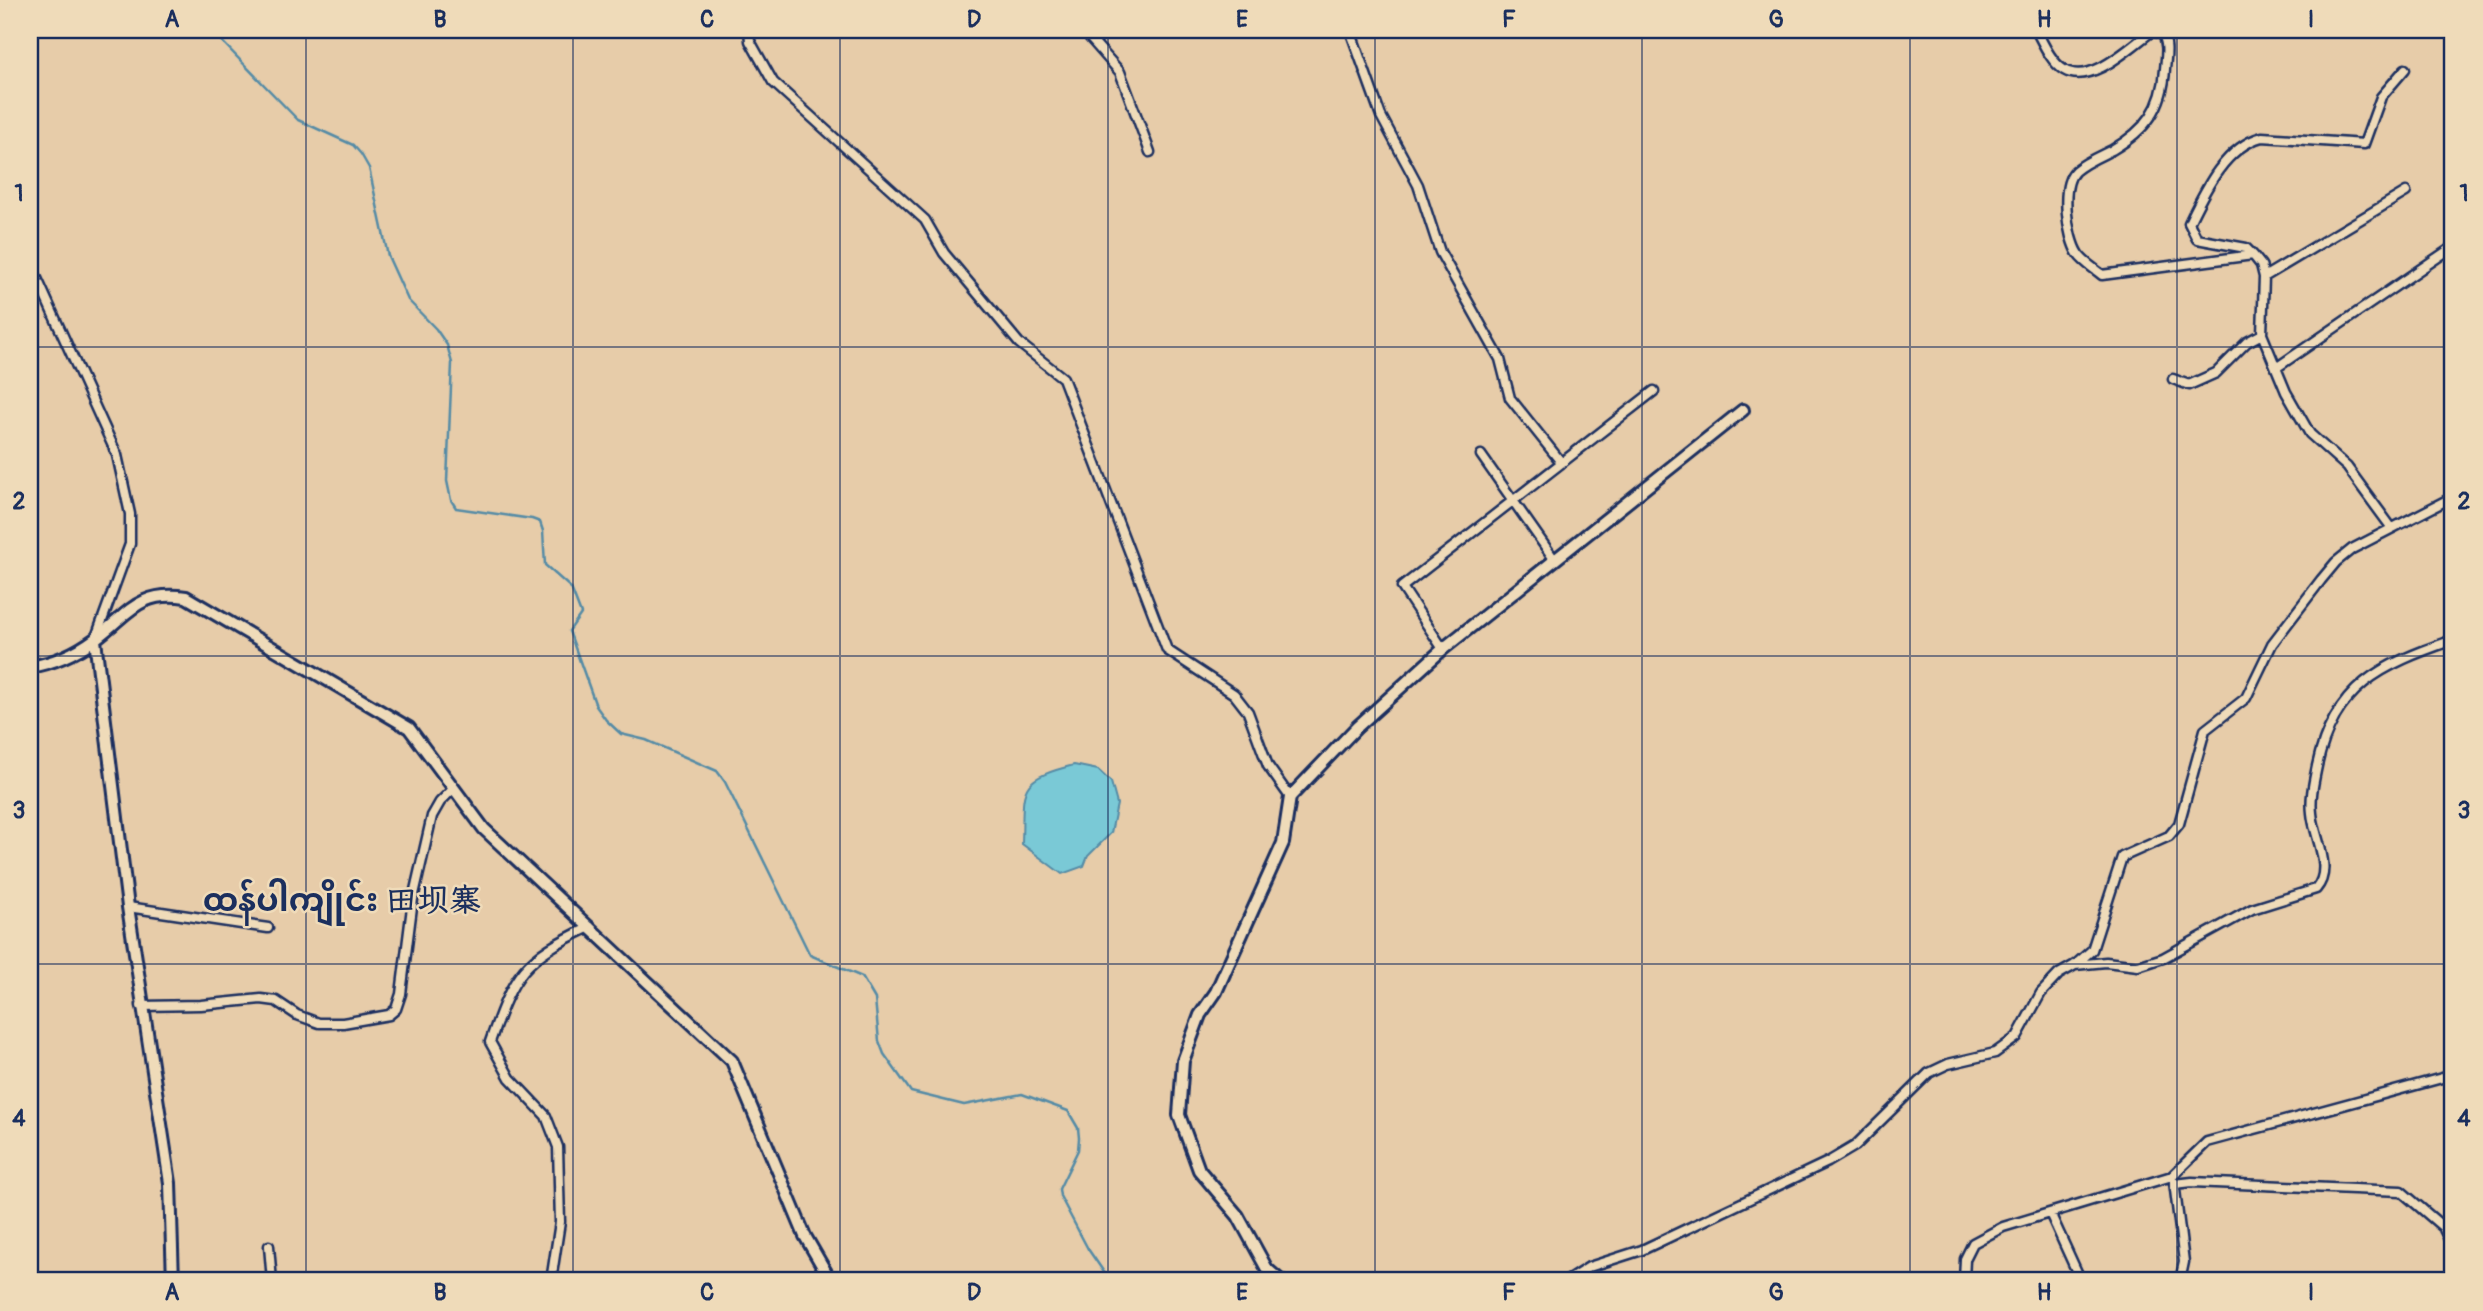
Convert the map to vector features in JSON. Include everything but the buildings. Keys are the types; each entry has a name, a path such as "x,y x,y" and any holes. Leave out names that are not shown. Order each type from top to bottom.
{"main road":[{"path":"1280,1281 1267,1269 1238,1216 1199,1170 1180,1115 1183,1061 1200,1016 1216,992 1283,843 1290,797 1357,727 1443,649 1743,410"},
{"path":"30,667 47,664 95,640 135,605 162,594 186,597 409,727 484,829 732,1061 805,1236 831,1281"},
{"path":"95,640 141,1006 170,1183 173,1281"}],"street":[{"path":"749,30 750,41 773,82 925,220 958,272 1019,343 1063,378 1167,650 1234,694 1248,712 1268,766 1290,797"},
{"path":"1083,30 1120,72 1150,152"},
{"path":"1350,30 1381,116 1418,185 1444,262 1500,359 1510,398 1561,462"},
{"path":"2036,30 2052,58 2063,70 2074,74 2094,71 2151,33 2162,33 2167,41 2164,93 2158,109 2133,134 2083,165 2069,180 2066,191 2068,222 2077,253 2102,275 2253,255"},
{"path":"2391,527 2347,467 2310,434 2276,368 2262,334 2264,277 2261,265 2246,248 2197,239 2191,232 2189,223 2202,197 2234,151 2248,141 2262,137 2364,144 2381,97 2405,69"},
{"path":"2264,277 2406,192"},
{"path":"2276,368 2450,249 2453,253"},
{"path":"30,263 117,455 130,514 130,544 95,640"},
{"path":"2173,379 2189,385 2216,373 2247,342 2262,334"},
{"path":"1443,649 1402,587 1654,391"},
{"path":"1481,454 1554,559"},
{"path":"1567,1281 1589,1267 1642,1250 1734,1208 1855,1146 1929,1073 1948,1064 1996,1052 2017,1037 2041,993 2059,974 2075,965 2092,950 2122,857 2169,836 2179,824 2205,730 2246,698 2272,644 2336,562 2391,527 2453,497"},
{"path":"2075,965 2106,962 2138,966 2163,958 2252,909 2316,889 2323,881 2325,869 2311,812 2312,790 2321,749 2333,716 2348,694 2382,670 2453,640"},
{"path":"141,1006 201,1005 261,999 276,1001 297,1015 319,1023 343,1023 389,1015 396,1009 401,994 413,899 432,816 440,802 453,789"},
{"path":"128,907 268,928"},
{"path":"551,1281 561,1222 558,1147 546,1116 510,1078 489,1042 506,996 528,964 548,947 590,927"},
{"path":"2180,1281 2184,1262 2174,1180 2207,1142 2453,1075"},
{"path":"1964,1281 1965,1259 1973,1243 2003,1227 2174,1180 2401,1191 2443,1227 2453,1247"},
{"path":"2050,1213 2081,1281"},
{"path":"269,1246 272,1281"}],"water":[{"path":"1074,765 1098,770 1111,782 1117,804 1111,833 1088,856 1084,866 1062,874 1022,844 1024,798 1032,782 1041,776"}],"waterway":[{"path":"211,30 298,120 353,145 361,154 369,168 388,256 408,300 436,329 447,345 452,363 447,481 451,500 456,508 540,522 545,565 571,588 581,614 569,631 596,706 606,720 621,734 646,740 717,771 725,782 810,955 862,977 875,999 879,1041 884,1054 911,1092 964,1105 1022,1094 1068,1111 1078,1128 1078,1150 1059,1189 1060,1196 1088,1249 1110,1281"}],"district":[{"name":"ထန်ပါကျိုင်း 田坝寨","path":"342,901"}]}
